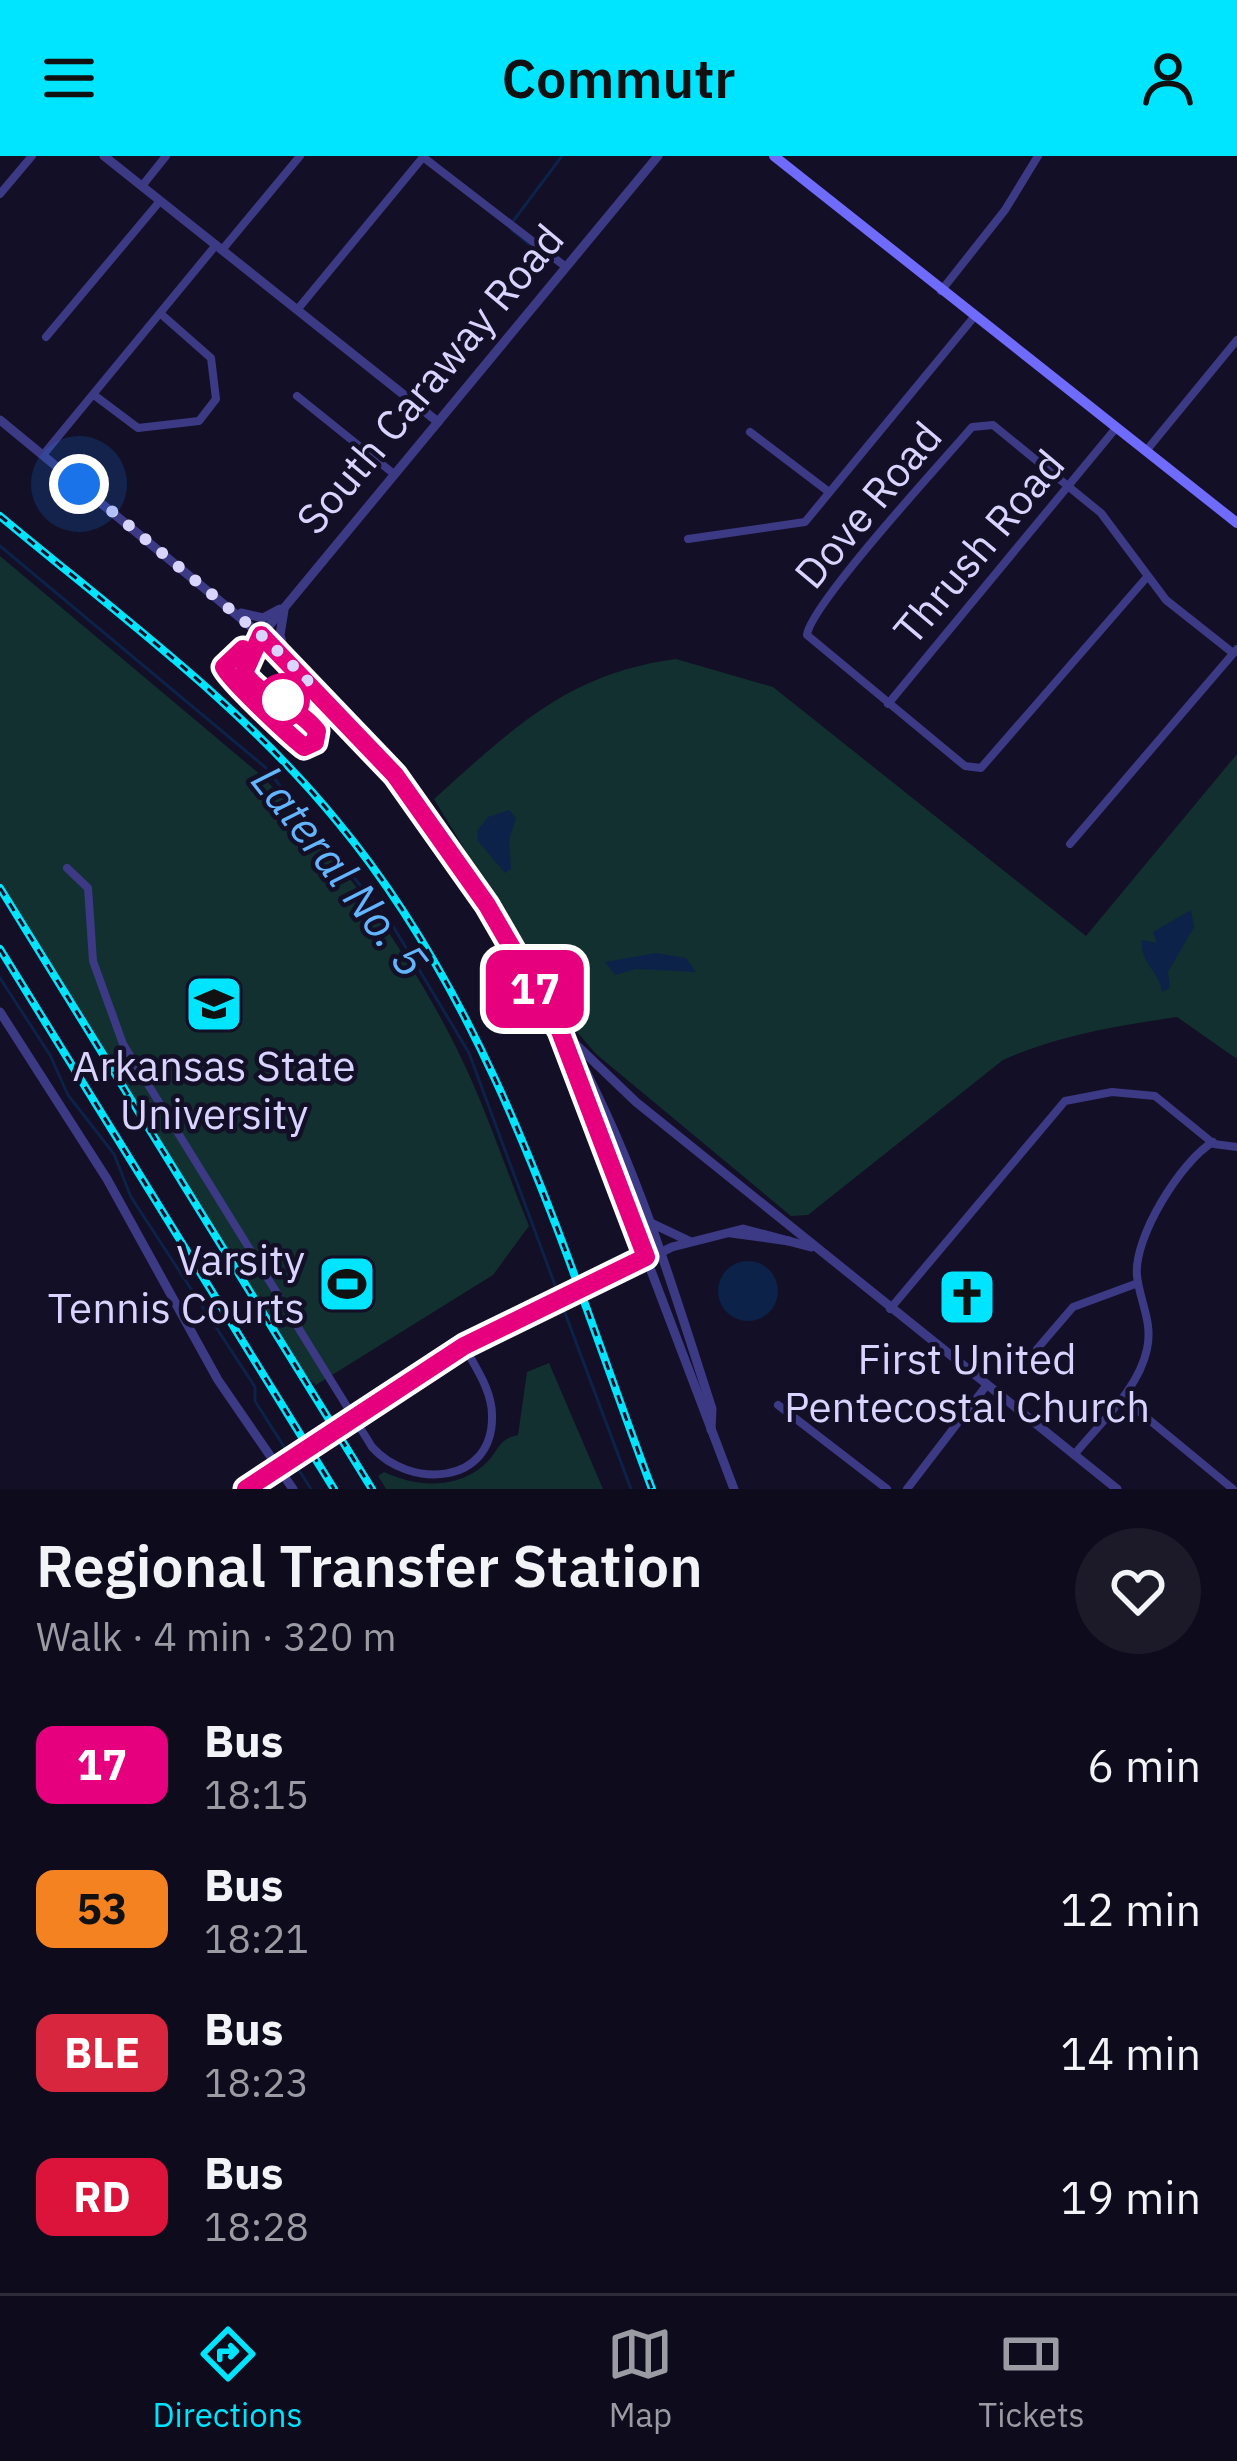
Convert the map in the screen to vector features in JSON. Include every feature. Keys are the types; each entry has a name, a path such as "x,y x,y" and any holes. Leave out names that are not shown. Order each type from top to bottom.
{"main road":[{"path":"774,156 1237,523"}],"street":[{"path":"0,194 32,156"},
{"path":"104,156 438,422"},
{"path":"142,186 166,156"},
{"path":"43,455 300,156"},
{"path":"297,310 423,156 566,267"},
{"name":"South Caraway Road","path":"257,639 658,156"},
{"path":"941,290 1005,210 1038,156"},
{"path":"46,337 160,201"},
{"path":"94,395 138,428 200,421 216,399 212,358 161,314"},
{"path":"688,538 795,527 974,317"},
{"path":"1146,451 1237,340"},
{"path":"298,396 394,474"},
{"path":"0,420 290,662 423,809 592,1080 661,1251 712,1409 711,1430"},
{"name":"Dove Road","path":"888,704 811,644 807,633 822,607 971,427 993,425 1069,486"},
{"name":"Thrush Road","path":"888,704 1116,428"},
{"path":"750,432 829,492"},
{"path":"1069,486 1100,513 1147,577 1180,612 1235,651 1070,844"},
{"path":"888,704 964,766 976,769 988,763 1147,577"},
{"path":"227,607 263,618 285,606"},
{"path":"285,606 280,638 290,662"},
{"path":"67,868 88,888 97,978 123,1044 372,1447 398,1472 442,1479 467,1467 485,1447 491,1404 464,1346"},
{"path":"0,1012 106,1179 218,1380 293,1489"},
{"path":"563,1033 637,1102 1117,1489"},
{"path":"563,1033 734,1489"},
{"path":"890,1309 1065,1100 1112,1092 1155,1096 1213,1142 1237,1147"},
{"path":"1074,1455 1136,1378 1148,1345 1138,1260 1160,1204 1213,1142"},
{"path":"649,1222 689,1241"},
{"path":"246,1489 464,1346 646,1257 689,1241 762,1230 817,1249"},
{"path":"1037,1349 1073,1306 1138,1283"},
{"path":"907,1489 986,1386"},
{"path":"1115,1403 1136,1409 1233,1489"},
{"path":"778,1405 887,1489"}],"green space":[{"path":"0,556 262,776 352,881 405,958 451,1038 529,1226 493,1275 316,1385 304,1374 0,882"},
{"path":"676,659 773,687 1086,936 1237,754 1237,1059 1177,1017 1088,1032 1024,1051 1003,1060 808,1215 791,1216 596,1054 572,1026 434,799 516,728 573,691 638,666"},
{"path":"549,1363 603,1489 386,1489 378,1476 384,1472 440,1483 479,1469 505,1440 518,1435 527,1372"}],"water":[{"path":"509,810 516,818 509,840 511,869 505,873 478,841 477,831 488,817"},
{"path":"1191,910 1194,927 1168,972 1170,988 1162,992 1142,940 1157,943 1153,932"},
{"path":"656,953 686,958 696,972 636,969 615,975 605,962"},
{"path":"748,1261 769,1270 778,1291 769,1312 748,1321 727,1312 718,1291 727,1270"}],"waterway":[{"path":"514,220 562,156"},
{"path":"512,230 529,244"},
{"name":"Lateral No. 5","path":"0,546 265,767 393,926 469,1053 559,1296"},
{"path":"0,978 50,1055 68,1095 114,1154 131,1197 255,1387 255,1401 311,1489"},
{"name":"Lateral No. 5","path":"562,1305 631,1489"}],"railway":[{"path":"0,516 176,660 260,737 336,820 392,895 441,973 522,1140 652,1489"},
{"path":"0,888 372,1489"},
{"path":"0,949 334,1489"}],"bus line":[{"name":"17","path":"243,649 224,667 229,678 244,685 304,747 315,742 317,731 303,714 259,689 244,673 247,656 261,635 395,775 450,847 560,1031 646,1257 464,1346 246,1489"}],"place":[{"name":"Arkansas State University","path":"214,1004"},
{"name":"Varsity Tennis Courts","path":"347,1284"},
{"name":"First United Pentecostal Church","path":"967,1297"}],"route":[{"path":"79,484 261,635 308,680 283,700"}]}
